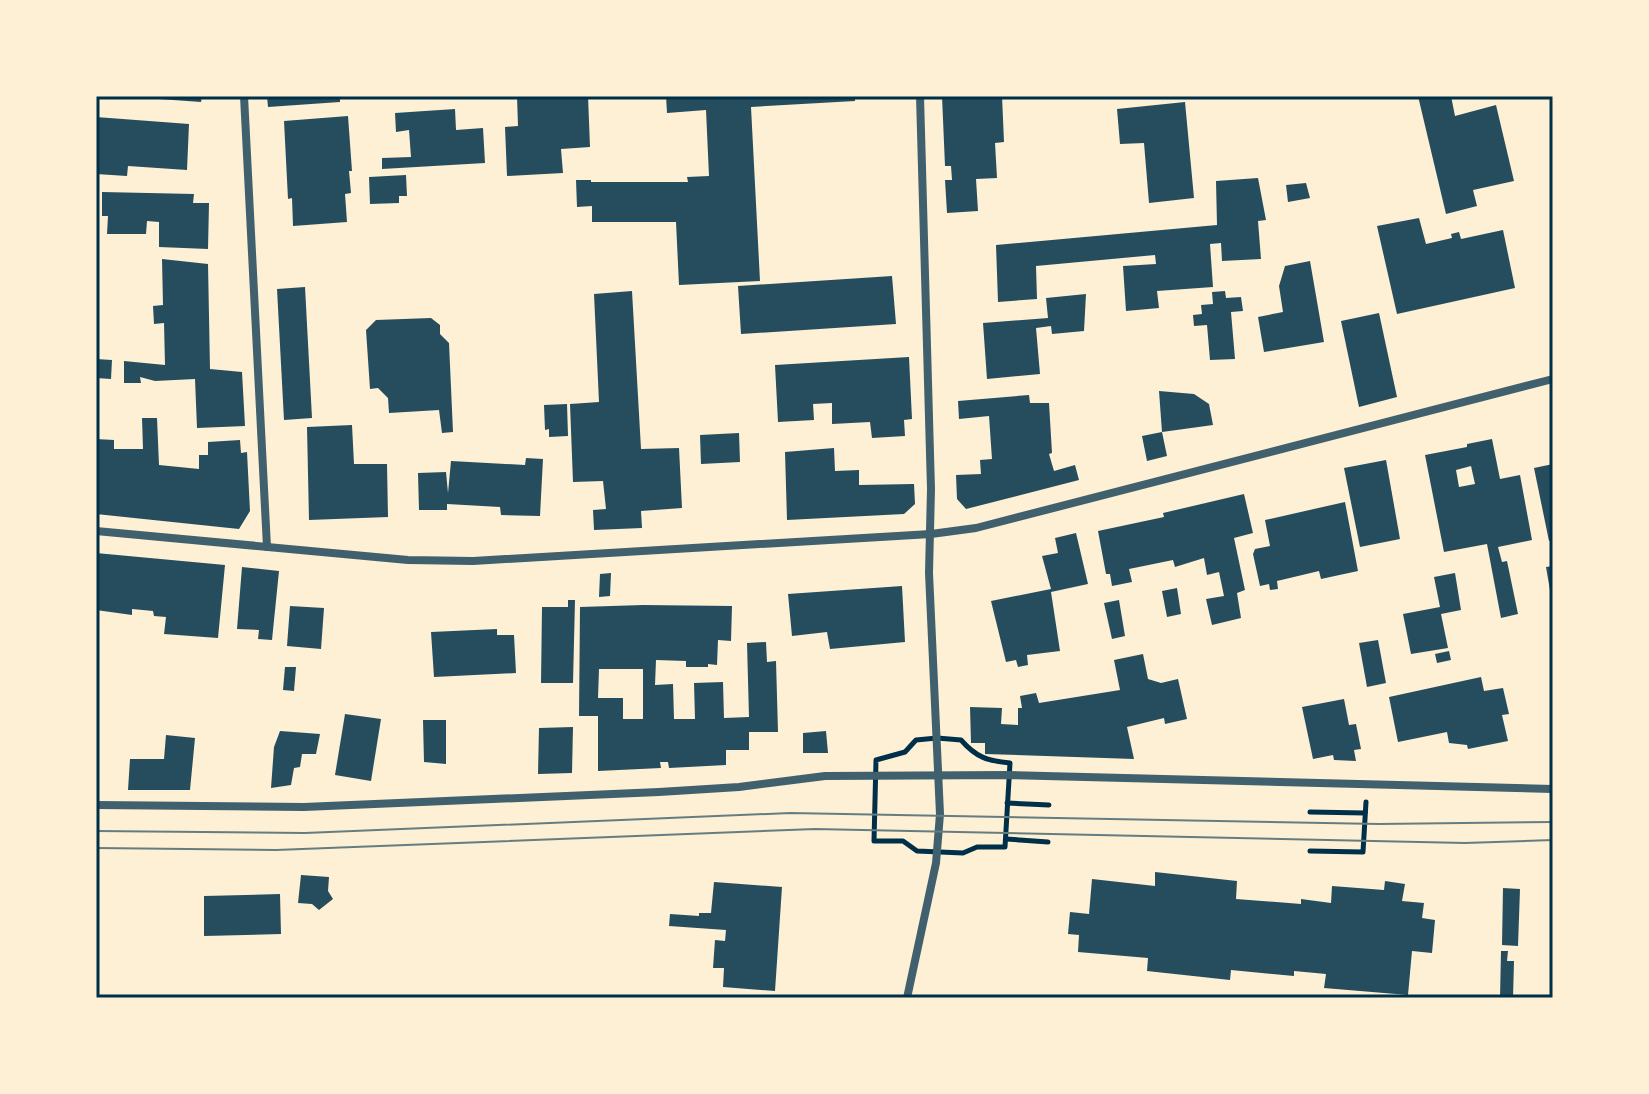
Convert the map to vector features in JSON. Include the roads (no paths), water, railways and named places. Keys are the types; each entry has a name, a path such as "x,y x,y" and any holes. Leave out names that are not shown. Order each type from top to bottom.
{"street":[{"path":"244,96 267,547"},
{"path":"907,998 938,852 940,777 929,573 931,459 920,96"},
{"path":"96,531 408,560 473,561 931,534 976,528 1553,379"},
{"path":"96,805 304,807 659,792 739,787 825,776 1009,775 1553,789"}],"tram line":[{"path":"96,831 305,833 790,813 1379,824 1553,822"},
{"path":"96,848 276,850 815,829 1465,843 1553,840"}]}
